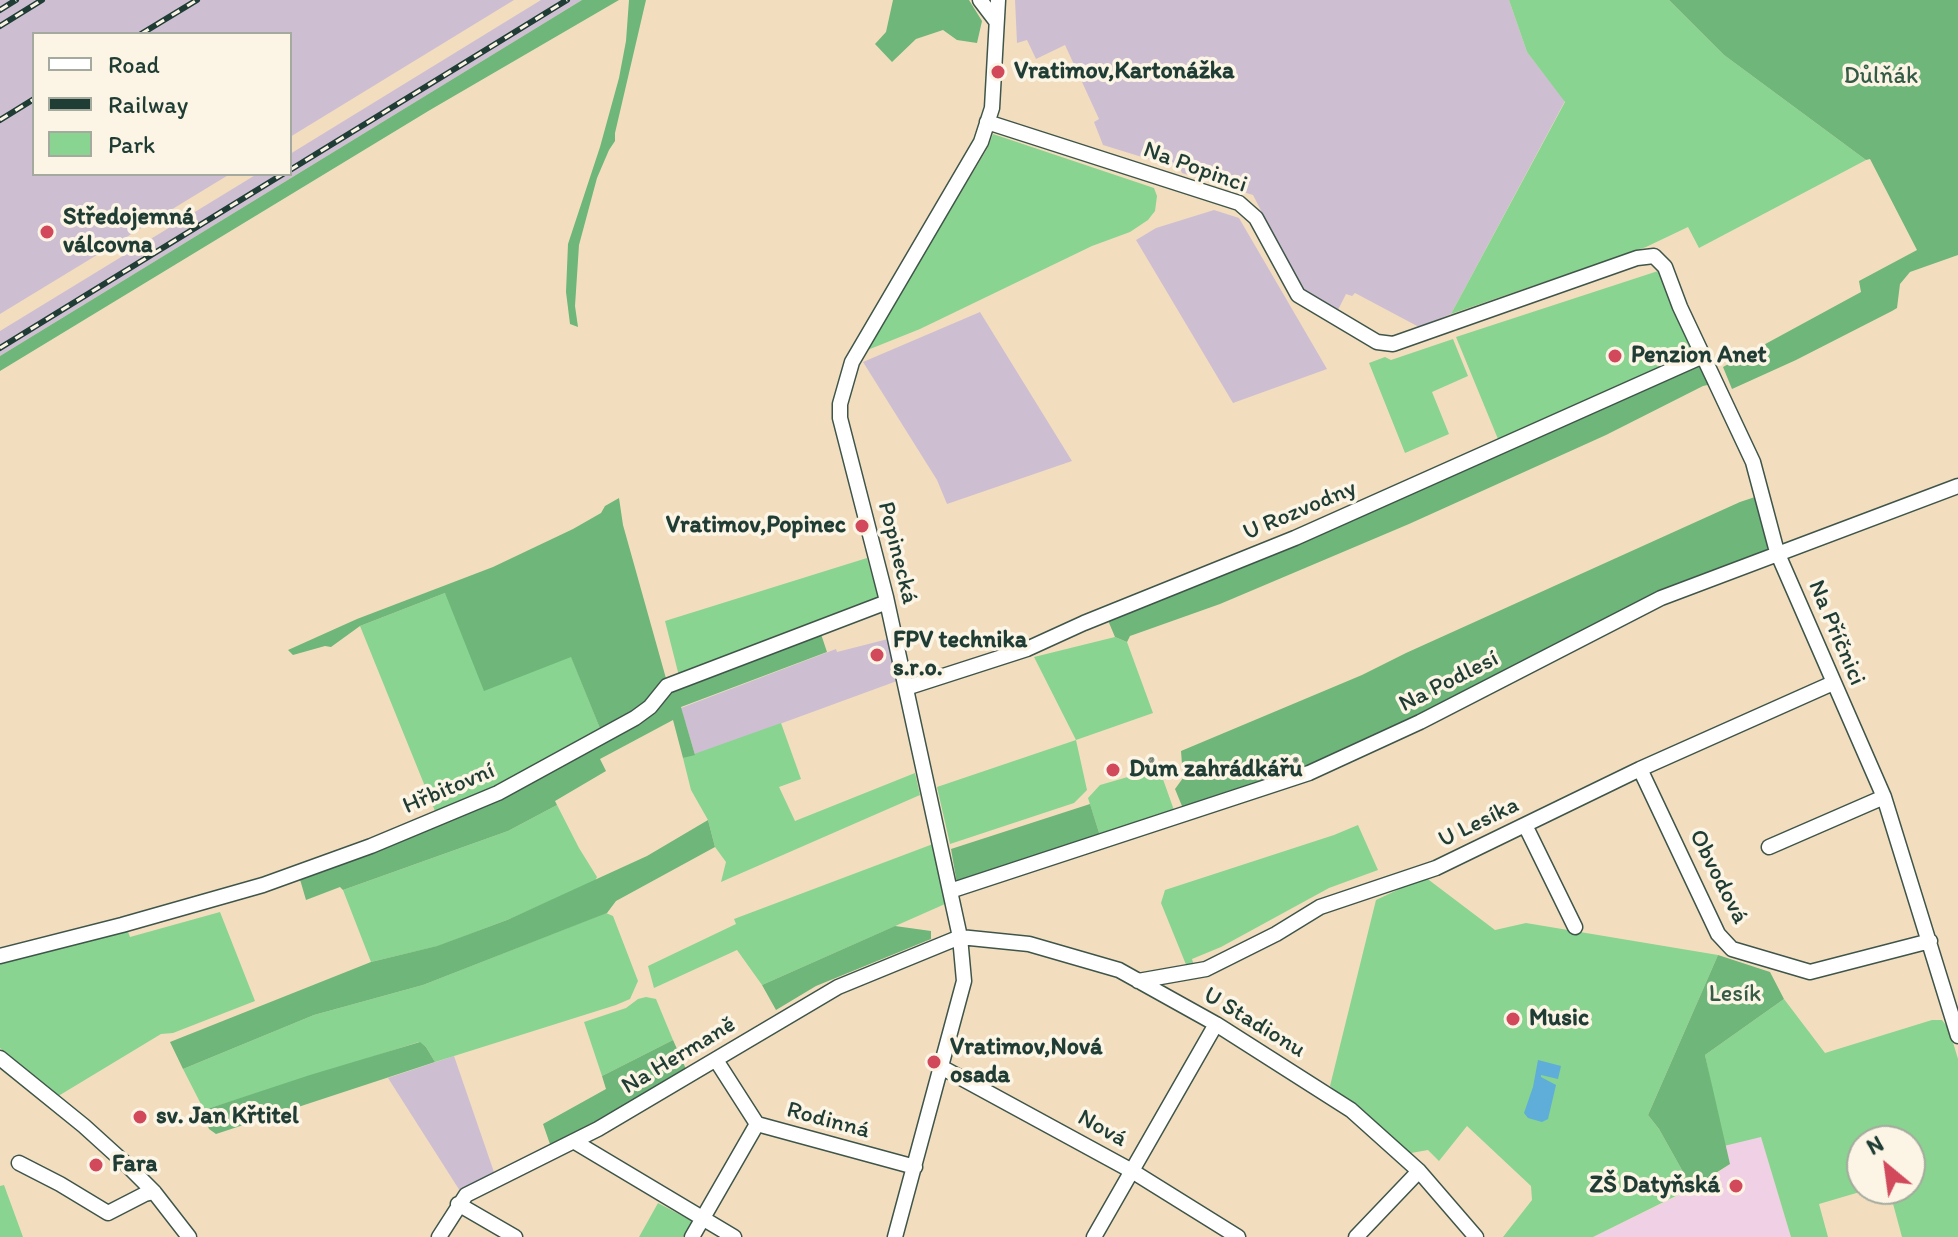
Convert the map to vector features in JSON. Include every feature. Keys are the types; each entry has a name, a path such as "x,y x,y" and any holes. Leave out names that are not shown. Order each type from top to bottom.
{"street":[{"path":"980,0 996,21"},
{"name":"Popinecká","path":"895,1237 964,981 960,937 906,688 840,418 842,390 852,362 981,142 992,108 998,0"},
{"name":"Na Popinci","path":"987,122 1239,203 1256,218 1298,295 1377,342 1393,344 1637,258 1654,256"},
{"name":"Na Příčnici","path":"1654,256 1665,267 1753,462 1777,552 1884,797 1958,1036"},
{"name":"U Rozvodny","path":"906,688 1027,649 1295,538 1703,356"},
{"name":"Na Podlesí","path":"950,891 1309,773 1420,722 1661,598 1958,486"},
{"name":"Hřbitovní","path":"0,956 263,885 371,846 498,793 635,718 650,707 667,686 887,602"},
{"name":"U Lesíka","path":"1138,981 1206,969 1276,934 1320,907 1436,868 1640,769 1833,683"},
{"name":"Obvodová","path":"1640,769 1718,934 1732,949 1810,972 1930,941"},
{"path":"1769,847 1884,797"},
{"path":"1525,825 1575,927"},
{"name":"U Stadionu","path":"960,937 1029,944 1119,970 1216,1024 1351,1110 1419,1171 1476,1237"},
{"name":"Na Hermaně","path":"439,1237 466,1195 575,1142 838,987 960,937"},
{"path":"1094,1237 1216,1024"},
{"path":"0,1058 84,1126 154,1192 189,1237"},
{"name":"Rodinná","path":"716,1060 757,1124 915,1167"},
{"name":"Nová","path":"941,1067 1132,1171 1238,1237"},
{"path":"692,1237 757,1124"},
{"path":"575,1142 734,1237"},
{"path":"19,1163 108,1213 154,1192"},
{"path":"1356,1237 1419,1171"},
{"path":"458,1204 515,1237"}],"shaded area":[{"path":"0,0 514,0 292,136 292,32 32,32 32,176 227,176 0,314"},
{"path":"541,0 582,0 0,356 0,331 254,176 292,176 292,153"},
{"path":"1015,0 1509,0 1527,52 1565,101 1451,314 1419,327 1355,293 1352,296 1346,294 1337,312 1304,294 1253,195 1182,173 1178,164 1171,166 1103,145 1094,122 1099,119 1065,45 1036,59 1027,40 1017,43"},
{"path":"1214,210 1239,218 1327,369 1233,403 1136,240 1156,228"},
{"path":"980,312 1072,461 947,504 937,480 863,362"},
{"name":"FPV technika s.r.o.","path":"888,639 897,681 695,755 681,708 836,649 837,652"},
{"path":"454,1056 495,1175 460,1191 388,1078"},
{"name":"ZŠ Datyňská","path":"1761,1136 1791,1237 1593,1237 1702,1184 1730,1164 1724,1146"}],"green space":[{"path":"582,0 619,0 430,110 0,371 0,356"},
{"path":"629,0 646,0 615,141 597,178 579,245 575,306 578,327 570,324 566,292 568,244 619,78"},
{"path":"893,0 969,0 982,21 977,43 957,40 943,30 916,39 892,62 875,44 886,32"},
{"path":"1509,0 1669,0 1724,55 1866,160 1699,248 1688,227 1646,247 1451,314 1565,102 1527,52"},
{"name":"Důlňák","path":"1669,0 1958,0 1958,255 1910,272 1900,284 1897,308 1892,311 1732,389 1723,367 1861,292 1859,281 1917,250 1870,159 1866,160 1724,55"},
{"path":"993,134 1154,188 1157,196 1155,211 1130,232 1092,246 920,329 865,351 987,149"},
{"path":"1658,271 1693,349 1689,358 1504,442 1498,439 1456,337"},
{"path":"1453,339 1468,376 1432,392 1449,434 1405,453 1369,363 1385,357 1391,360"},
{"path":"1699,363 1712,384 1606,435 1409,524 1220,604 1130,636 1127,642 1115,637 1107,618"},
{"path":"1758,496 1772,549 1312,767 1184,811 1175,789 1183,778 1181,751 1362,675"},
{"path":"619,498 623,525 667,682 819,628 827,652 681,707 695,755 683,758 673,720 600,759 606,771 555,801 557,805 508,831 343,890 340,887 306,900 299,876 500,798 601,731 571,657 484,691 445,593 360,626 331,647 293,655 288,650 357,619 493,567 573,529"},
{"path":"867,558 879,600 679,676 665,621"},
{"path":"445,593 571,656 601,731 496,791 437,816 360,626"},
{"path":"1115,637 1127,642 1153,713 1076,740 1034,657"},
{"path":"781,723 801,779 779,787 795,821 915,773 920,795 721,882 726,862 715,847 708,820 691,790 683,758"},
{"path":"1076,740 1087,790 1074,803 950,844 937,787"},
{"path":"1159,768 1175,813 1101,839 1088,798 1100,785"},
{"path":"1090,804 1101,839 957,884 951,849"},
{"path":"557,805 597,877 595,881 438,946 371,962 343,890 508,831"},
{"path":"708,820 715,847 616,901 607,913 423,985 314,1015 183,1069 170,1042 371,962 437,946 507,920 647,856"},
{"path":"1358,825 1378,870 1329,888 1221,947 1192,959 1195,970 1189,972 1161,903 1165,890"},
{"path":"933,844 945,904 762,985 737,950 654,988 648,966 736,924 734,919"},
{"path":"1425,877 1495,930 1526,923 1718,955 1648,1115 1692,1188 1593,1237 1503,1237 1532,1200 1531,1186 1467,1126 1439,1161 1428,1150 1411,1153 1330,1086 1376,900"},
{"path":"220,912 255,1001 173,1033 161,1034 55,1098 0,1048 0,959 127,929 130,937"},
{"path":"606,913 613,916 638,981 630,999 616,1005 435,1062 419,1042 204,1110 183,1069 314,1015 423,985"},
{"path":"895,926 931,931 931,939 816,986 776,1010 762,985"},
{"name":"Lesík","path":"1718,955 1770,972 1784,999 1705,1055 1730,1164 1692,1188 1648,1115"},
{"path":"646,997 656,999 673,1040 602,1076 584,1022 626,1008"},
{"path":"1784,999 1825,1053 1932,1020 1942,1020 1949,1029 1958,1059 1958,1237 1902,1237 1893,1205 1926,1205 1926,1125 1846,1125 1846,1196 1819,1204 1828,1237 1791,1237 1761,1137 1724,1146 1705,1055"},
{"path":"673,1040 686,1069 551,1147 543,1124 606,1089 602,1076"},
{"path":"420,1042 435,1062 216,1134 209,1129 203,1114 204,1110"},
{"path":"4,1185 23,1237 0,1237 0,1186"},
{"path":"658,1203 692,1221 683,1237 639,1237"}],"water":[{"path":"1538,1060 1561,1066 1558,1079 1541,1075 1556,1085 1548,1119 1542,1122 1528,1118 1524,1113"}],"railway":[{"path":"0,10 16,0"},
{"path":"0,26 42,0"},
{"path":"144,32 197,0"},
{"path":"292,169 567,0"},
{"path":"0,120 32,100"},
{"path":"0,348 280,176"}],"place":[{"name":"Vratimov,Kartonážka","path":"998,72"},
{"name":"Středojemná válcovna","path":"47,232"},
{"name":"Penzion Anet","path":"1615,356"},
{"name":"Vratimov,Popinec","path":"862,526"},
{"name":"FPV technika s.r.o.","path":"877,655"},
{"name":"Dům zahrádkářů","path":"1113,770"},
{"name":"Music","path":"1513,1019"},
{"name":"Vratimov,Nová osada","path":"934,1062"},
{"name":"sv. Jan Křtitel","path":"140,1117"},
{"name":"Fara","path":"96,1165"},
{"name":"ZŠ Datyňská","path":"1736,1186"}]}
